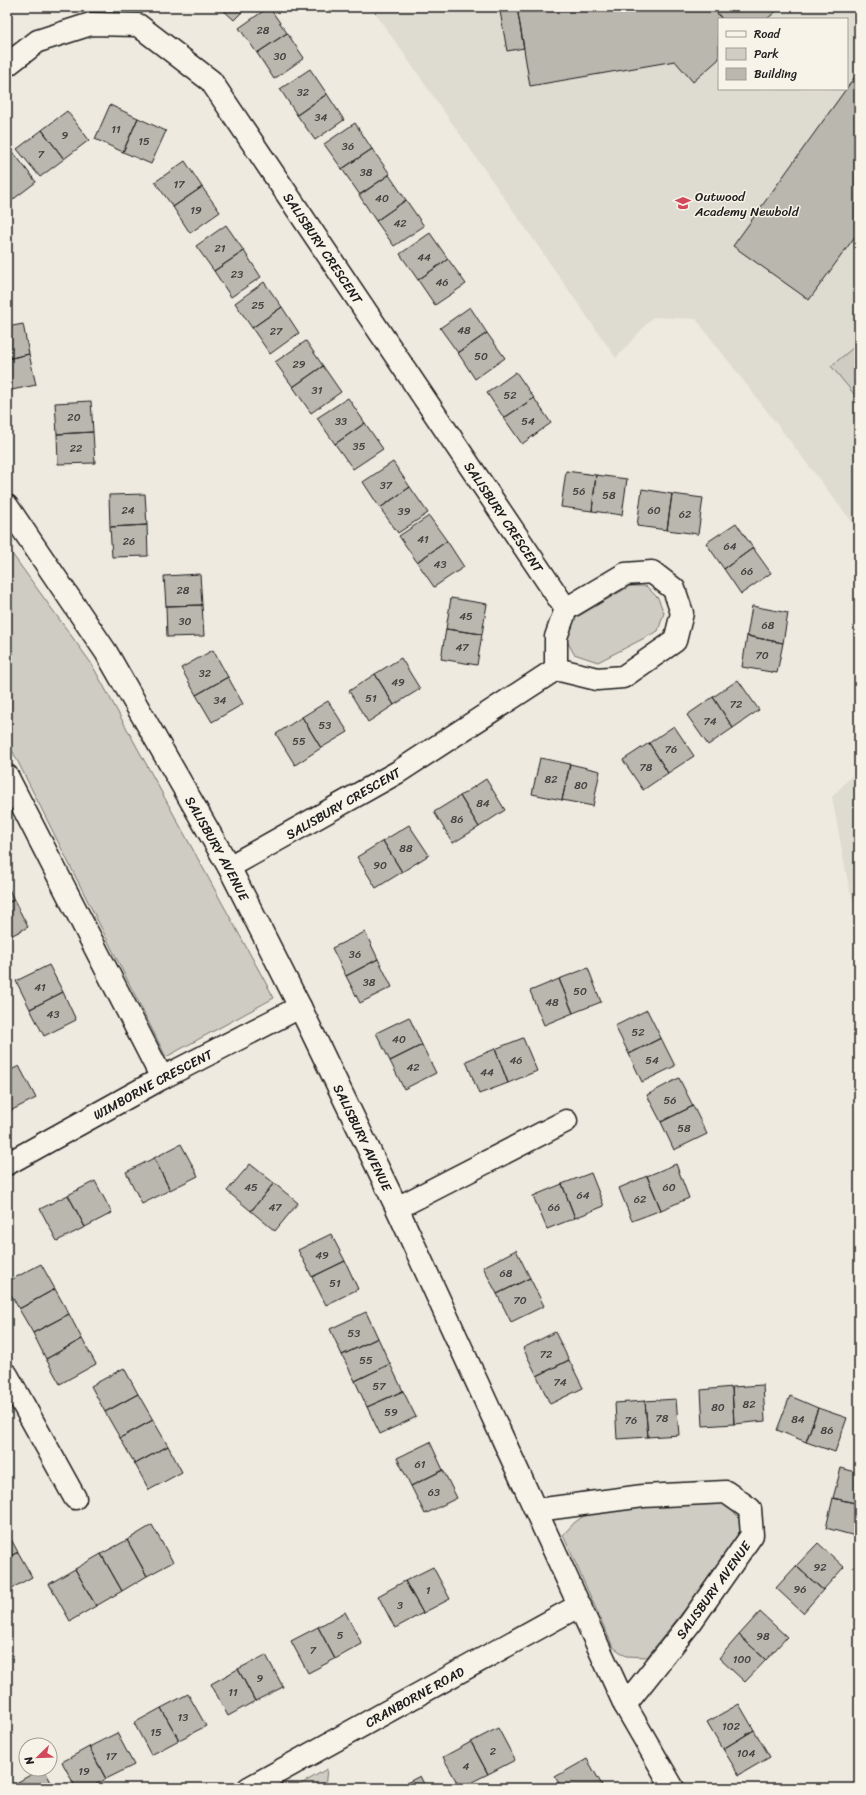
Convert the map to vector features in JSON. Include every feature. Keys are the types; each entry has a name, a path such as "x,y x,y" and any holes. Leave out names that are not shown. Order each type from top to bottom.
{"street":[{"name":"SALISBURY CRESCENT","path":"7,65 38,41 91,24 138,24 211,81 566,609"},
{"name":"SALISBURY AVENUE","path":"7,506 103,647 229,867 300,1007 396,1208 537,1510 624,1705 672,1788"},
{"path":"652,572 674,589 682,612 675,641 623,677 597,679 556,669 556,637 566,609 625,574 652,572"},
{"name":"SALISBURY CRESCENT","path":"229,867 398,772 556,669"},
{"path":"7,776 162,1078"},
{"name":"WIMBORNE CRESCENT","path":"7,1164 162,1078 300,1007"},
{"path":"396,1208 566,1121"},
{"path":"7,1375 75,1498"},
{"name":"SALISBURY AVENUE","path":"537,1510 643,1496 726,1492 750,1508 752,1535 691,1622 624,1705"},
{"name":"CRANBORNE ROAD","path":"249,1788 580,1605"}],"shaded area":[{"name":"Outwood Academy Newbold","path":"371,7 859,7 859,531 696,319 653,317 616,358"},
{"path":"859,768 859,916 849,888 832,797"}],"green space":[{"path":"859,343 859,400 831,366"},
{"path":"7,547 91,663 274,998 166,1057 7,740"},
{"path":"630,586 646,586 658,598 664,613 658,631 598,662 574,654 567,641 572,620"},
{"path":"722,1500 735,1504 746,1527 736,1545 647,1657 626,1656 613,1647 563,1535 574,1523 589,1512"},
{"path":"327,1769 325,1788 294,1788"}],"building":[{"path":"220,7 247,7 234,20"},
{"path":"269,7 287,33 257,53 239,28"},
{"path":"517,7 712,7 721,18 718,18 718,60 693,82 675,61 530,86"},
{"path":"712,7 781,7 768,18 721,18"},
{"path":"517,8 524,48 507,51 500,11"},
{"path":"287,33 304,58 274,79 257,53"},
{"path":"310,69 327,94 297,115 280,89"},
{"path":"859,71 859,231 809,300 733,246 845,90 848,90 848,86"},
{"path":"327,94 344,120 315,140 297,115"},
{"path":"110,105 138,118 123,152 95,139"},
{"path":"67,111 89,140 64,159 42,130"},
{"path":"138,118 166,131 151,164 123,152"},
{"path":"355,123 372,149 342,169 324,144"},
{"path":"42,130 64,159 40,177 17,149"},
{"path":"372,149 390,174 360,195 342,169"},
{"path":"14,153 36,182 11,201 7,195 7,158"},
{"path":"185,161 202,187 173,207 155,182"},
{"path":"389,175 406,200 376,221 359,195"},
{"path":"202,187 220,212 190,233 173,207"},
{"path":"406,200 424,226 394,246 376,221"},
{"path":"226,225 244,251 214,271 196,246"},
{"path":"430,233 448,259 418,280 400,254"},
{"path":"244,251 261,277 231,297 214,271"},
{"path":"448,259 466,284 435,305 418,280"},
{"path":"264,282 282,307 252,328 235,303"},
{"path":"282,307 299,333 270,354 252,328"},
{"path":"470,307 487,333 458,353 440,328"},
{"path":"23,324 29,354 7,359 7,327"},
{"path":"487,333 505,358 475,379 458,353"},
{"path":"306,341 323,366 293,387 275,362"},
{"path":"29,354 36,385 7,391 7,359"},
{"path":"323,366 341,392 311,413 293,387"},
{"path":"516,372 534,398 504,418 487,393"},
{"path":"348,398 365,423 335,444 317,418"},
{"path":"534,398 551,423 522,444 504,418"},
{"path":"91,401 93,432 57,434 55,403"},
{"path":"365,423 383,449 353,469 335,444"},
{"path":"93,432 95,463 58,464 57,434"},
{"path":"393,462 410,487 380,508 363,482"},
{"path":"566,471 596,475 592,511 561,507"},
{"path":"596,475 627,479 622,515 592,511"},
{"path":"410,487 428,513 398,533 380,508"},
{"path":"642,489 672,494 667,530 637,526"},
{"path":"145,494 147,525 110,527 109,495"},
{"path":"672,494 703,498 698,534 667,530"},
{"path":"429,516 447,541 417,562 399,536"},
{"path":"736,523 753,548 724,569 706,543"},
{"path":"147,525 148,556 112,557 110,527"},
{"path":"447,541 464,567 434,587 417,562"},
{"path":"753,548 771,573 741,594 724,569"},
{"path":"200,574 202,605 166,606 164,576"},
{"path":"451,598 487,604 482,634 446,629"},
{"path":"202,605 204,636 167,637 166,606"},
{"path":"752,606 788,613 783,643 747,636"},
{"path":"446,629 482,634 477,665 441,659"},
{"path":"747,636 783,643 777,673 742,667"},
{"path":"213,650 228,677 196,695 181,668"},
{"path":"401,658 420,689 394,705 375,674"},
{"path":"375,674 394,705 368,722 349,691"},
{"path":"228,677 243,704 212,722 196,695"},
{"path":"738,680 759,710 733,728 713,697"},
{"path":"713,697 733,728 708,745 687,715"},
{"path":"328,701 348,732 321,748 302,717"},
{"path":"302,717 321,748 295,765 276,734"},
{"path":"674,726 694,756 668,773 649,743"},
{"path":"649,743 668,773 643,790 623,760"},
{"path":"540,758 570,764 562,800 532,794"},
{"path":"570,764 600,771 593,806 562,800"},
{"path":"486,779 505,810 479,827 460,796"},
{"path":"460,796 479,827 453,843 434,812"},
{"path":"409,825 429,855 402,872 383,841"},
{"path":"383,841 402,872 376,888 357,857"},
{"path":"7,885 14,900 7,903"},
{"path":"14,900 28,927 7,938 7,903"},
{"path":"365,932 378,959 346,976 332,948"},
{"path":"378,959 392,987 360,1003 346,976"},
{"path":"49,965 63,992 30,1009 16,981"},
{"path":"588,968 601,1002 573,1013 559,979"},
{"path":"559,979 573,1013 544,1025 530,991"},
{"path":"63,992 76,1020 44,1036 30,1009"},
{"path":"647,1010 661,1038 629,1054 615,1026"},
{"path":"409,1017 422,1045 390,1061 376,1033"},
{"path":"523,1038 537,1071 508,1083 495,1049"},
{"path":"661,1038 675,1066 642,1082 629,1054"},
{"path":"422,1045 436,1073 404,1089 390,1061"},
{"path":"495,1049 508,1083 479,1094 466,1061"},
{"path":"19,1066 36,1098 8,1112 7,1072"},
{"path":"679,1078 693,1106 661,1122 647,1095"},
{"path":"693,1106 707,1134 674,1150 661,1122"},
{"path":"181,1144 198,1176 170,1190 154,1158"},
{"path":"154,1158 170,1190 142,1204 126,1172"},
{"path":"250,1164 274,1183 251,1211 227,1191"},
{"path":"676,1164 689,1198 661,1210 647,1176"},
{"path":"591,1173 604,1206 575,1218 562,1184"},
{"path":"647,1176 661,1210 632,1221 619,1188"},
{"path":"95,1181 112,1213 85,1227 68,1195"},
{"path":"274,1183 298,1203 275,1231 251,1211"},
{"path":"562,1184 575,1218 547,1229 533,1196"},
{"path":"68,1195 85,1227 57,1241 40,1209"},
{"path":"331,1234 345,1261 312,1277 298,1250"},
{"path":"516,1250 530,1278 497,1294 483,1267"},
{"path":"345,1261 358,1289 326,1305 312,1277"},
{"path":"41,1264 55,1289 19,1309 7,1287 7,1282"},
{"path":"530,1278 544,1306 511,1322 497,1294"},
{"path":"55,1289 69,1314 33,1333 19,1309"},
{"path":"366,1312 378,1338 342,1355 330,1329"},
{"path":"69,1314 82,1339 46,1359 33,1333"},
{"path":"555,1332 569,1360 537,1376 523,1348"},
{"path":"378,1338 390,1364 355,1381 342,1355"},
{"path":"82,1339 96,1364 60,1384 46,1359"},
{"path":"569,1360 583,1388 550,1404 537,1376"},
{"path":"390,1364 403,1391 367,1407 355,1381"},
{"path":"124,1368 138,1394 105,1412 91,1386"},
{"path":"763,1385 765,1421 734,1424 732,1387"},
{"path":"732,1387 734,1424 703,1426 701,1390"},
{"path":"403,1391 416,1417 380,1434 367,1407"},
{"path":"138,1394 153,1420 120,1438 105,1412"},
{"path":"790,1396 818,1408 806,1442 777,1430"},
{"path":"676,1399 679,1435 648,1437 645,1401"},
{"path":"645,1401 648,1437 617,1439 615,1403"},
{"path":"818,1408 847,1418 835,1452 806,1442"},
{"path":"153,1420 168,1446 135,1464 120,1438"},
{"path":"430,1442 443,1470 411,1486 397,1458"},
{"path":"168,1446 182,1472 149,1490 135,1464"},
{"path":"841,1468 859,1473 859,1504 833,1498"},
{"path":"443,1470 457,1498 425,1514 411,1486"},
{"path":"833,1498 859,1504 859,1537 826,1528"},
{"path":"152,1525 173,1562 147,1576 127,1540"},
{"path":"7,1532 18,1552 7,1558"},
{"path":"127,1540 147,1576 122,1591 101,1554"},
{"path":"818,1543 844,1567 823,1590 796,1566"},
{"path":"18,1552 32,1577 7,1591 7,1558"},
{"path":"101,1554 122,1591 96,1606 75,1569"},
{"path":"796,1566 823,1590 803,1613 776,1588"},
{"path":"433,1567 450,1599 423,1613 405,1581"},
{"path":"75,1569 96,1606 70,1621 49,1584"},
{"path":"405,1581 423,1613 395,1628 378,1596"},
{"path":"345,1612 362,1644 335,1659 318,1627"},
{"path":"760,1612 787,1637 766,1660 739,1635"},
{"path":"318,1627 335,1659 308,1673 291,1641"},
{"path":"739,1635 766,1660 745,1682 719,1658"},
{"path":"266,1655 283,1687 255,1701 238,1669"},
{"path":"238,1669 255,1701 228,1716 211,1684"},
{"path":"188,1694 206,1726 179,1740 161,1708"},
{"path":"739,1704 754,1730 723,1749 707,1722"},
{"path":"161,1708 179,1740 151,1755 134,1723"},
{"path":"498,1728 515,1760 488,1774 471,1742"},
{"path":"754,1730 770,1757 739,1775 723,1749"},
{"path":"117,1733 134,1765 106,1779 89,1747"},
{"path":"471,1742 488,1774 460,1788 443,1757"},
{"path":"89,1747 106,1779 90,1788 76,1788 62,1762"},
{"path":"587,1759 602,1785 598,1788 562,1788 555,1777"},
{"path":"420,1776 426,1788 397,1788"},
{"path":"27,1777 48,1777 54,1788 21,1788 18,1782"},
{"path":"18,1782 21,1788 7,1788"},
{"path":"779,1783 782,1788 770,1788"}],"place":[{"name":"Outwood Academy Newbold","path":"683,203"}]}
